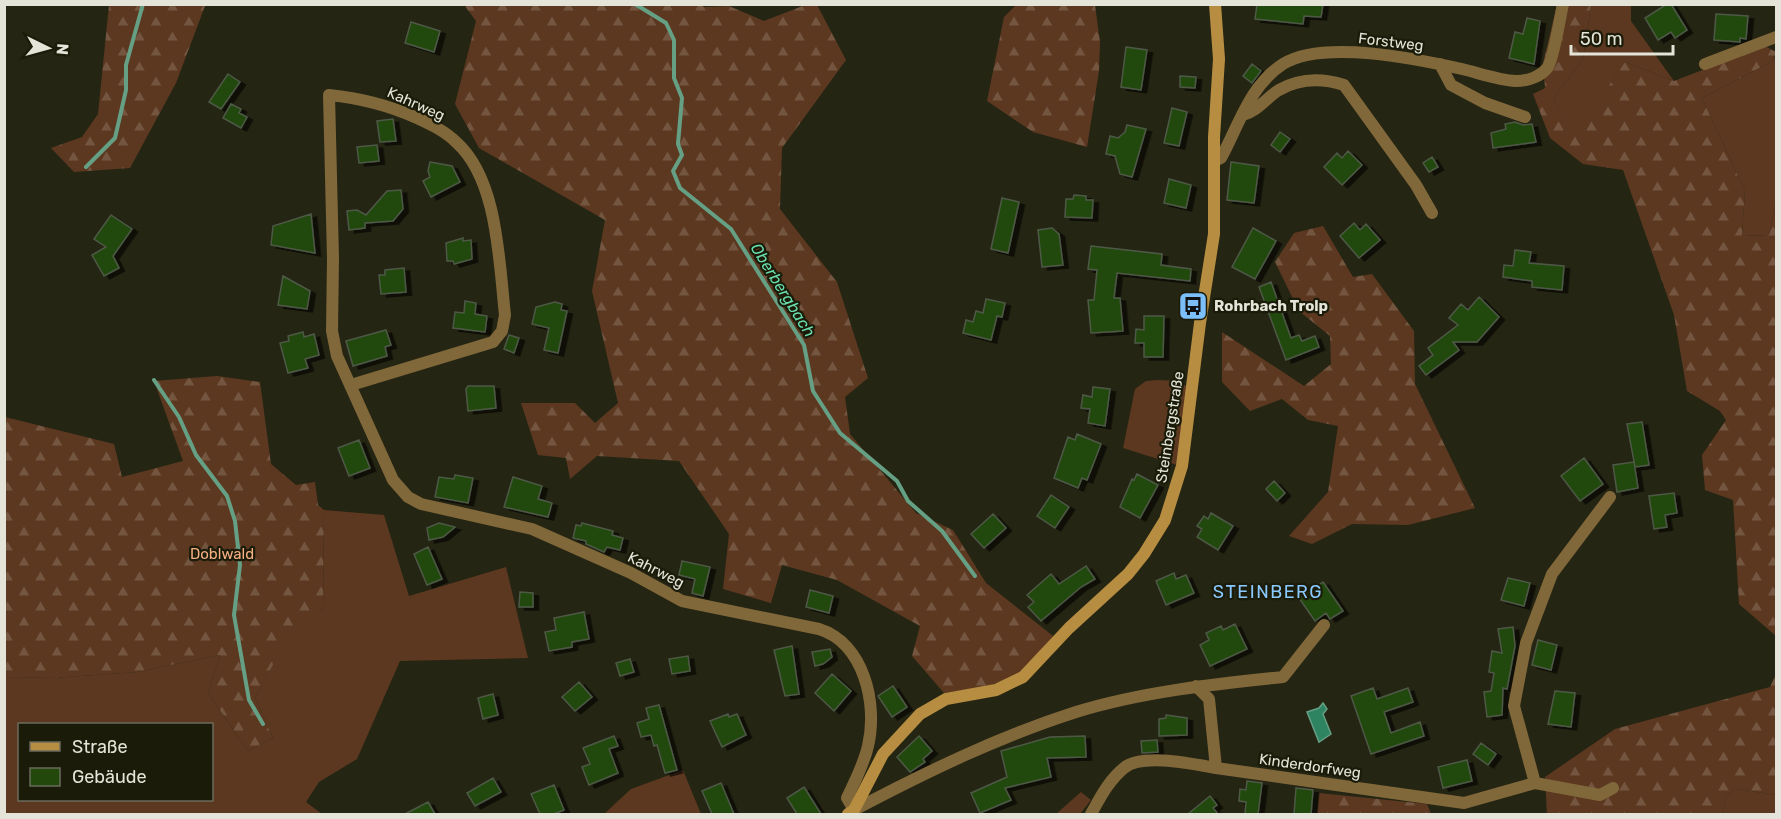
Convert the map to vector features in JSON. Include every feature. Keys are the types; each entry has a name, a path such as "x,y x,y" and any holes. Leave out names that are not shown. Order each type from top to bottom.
{"main road":[{"name":"Steinbergstraße","path":"851,812 883,754 920,714 946,699 996,690 1017,682 1069,628 1128,574 1157,535 1179,482 1188,433 1200,323 1214,234 1218,59 1215,4"}],"street":[{"name":"Forstweg","path":"1215,161 1221,158 1254,93 1267,77 1284,64 1305,55 1340,52 1440,64 1515,81 1532,79 1548,67 1563,4"},
{"path":"1705,64 1776,37"},
{"path":"1440,64 1451,85 1485,103 1525,117"},
{"path":"1243,115 1256,109 1278,90 1301,81 1325,79 1344,85 1410,176 1432,213"},
{"name":"Kahrweg","path":"351,385 493,342 502,331 505,315 489,200 467,153 442,131 405,112 370,101 328,95 333,258 332,332 337,356 393,480 408,497 421,504 532,529 631,573 682,601 819,629 840,638 853,653 871,709 868,744 847,798 851,812"},
{"path":"1610,497 1552,574 1526,643 1514,706 1535,783 1600,795 1613,788"},
{"path":"851,812 976,748 1077,712 1196,686 1283,677 1324,625"},
{"path":"1196,686 1209,699 1216,768"},
{"name":"Kinderdorfweg","path":"1091,814 1106,789 1125,766 1159,759 1464,803 1535,783"}],"green space":[{"path":"700,4 704,7 729,6 764,21 805,5 817,5 846,60 782,148 780,209 837,282 868,378 845,397 850,434 916,513 953,530 986,583 1053,636 1022,672 989,686 944,693 912,656 920,626 837,580 782,565 771,603 723,589 729,534 679,461 597,456 570,479 566,458 538,455 521,403 575,403 595,423 618,403 592,291 605,220 479,148 455,104 476,21 464,5"},
{"path":"109,5 205,6 176,83 130,168 74,172 51,148 82,137 98,114"},
{"path":"1016,5 1095,5 1100,42 1099,71 1087,147 1033,132 987,101 1004,17"},
{"path":"1557,5 1591,5 1583,59 1553,99 1576,133 1625,62 1674,81 1765,46 1776,52 1773,61 1702,98 1745,191 1742,236 1769,235 1776,201 1776,636 1739,604 1733,500 1705,490 1702,455 1726,420 1720,411 1687,391 1674,315 1623,170 1583,164 1550,138 1533,94 1545,88 1543,63"},
{"path":"1591,5 1631,5 1631,21 1674,81 1625,62 1576,134 1553,99 1583,59"},
{"path":"1776,55 1776,201 1769,235 1742,236 1745,191 1702,98 1773,61"},
{"path":"1323,226 1353,277 1372,274 1414,331 1415,384 1475,508 1408,525 1352,524 1312,544 1289,536 1328,492 1338,426 1308,420 1282,399 1250,411 1222,382 1222,332 1304,386 1331,364 1330,336 1299,311 1275,262 1294,233"},
{"name":"Doblwald","path":"217,376 260,382 271,464 296,485 315,482 318,505 324,510 323,608 294,626 255,698 273,738 248,751 208,693 220,655 137,672 52,678 5,677 5,417 114,444 122,477 183,461 154,381"},
{"path":"1146,381 1180,381 1187,387 1177,465 1123,448 1135,389"},
{"path":"324,510 384,515 409,596 506,567 528,658 400,661 357,759 319,782 306,802 322,814 5,814 5,677 52,678 137,672 220,655 208,693 248,751 273,738 255,698 294,625 323,608"},
{"path":"1776,674 1776,795 1738,789 1727,794 1722,814 1547,814 1545,777 1615,729 1770,687"},
{"path":"683,770 701,814 604,814 631,789"},
{"path":"1738,789 1776,795 1776,814 1722,814 1727,794"},
{"path":"1081,792 1091,800 1080,814 1056,814"},
{"path":"1319,793 1427,804 1431,814 1317,814"}],"shaded area":[{"path":"1323,703 1327,709 1323,714 1331,734 1319,742 1307,712 1319,708"}],"building":[{"path":"1257,4 1323,4 1321,17 1304,16 1303,24 1255,19"},
{"path":"1667,4 1671,4 1687,30 1675,38 1671,32 1658,40 1645,18"},
{"path":"1716,14 1748,16 1746,39 1740,38 1740,42 1714,40"},
{"path":"1527,18 1540,21 1534,64 1509,58 1515,32 1523,34"},
{"path":"411,22 440,31 434,52 405,43"},
{"path":"1126,47 1147,50 1141,90 1121,87"},
{"path":"1252,64 1261,71 1252,83 1243,76"},
{"path":"228,74 240,82 221,109 209,102"},
{"path":"1180,76 1196,77 1195,88 1180,87"},
{"path":"231,104 241,109 239,113 247,117 241,128 223,118"},
{"path":"1172,108 1187,112 1179,146 1164,143"},
{"path":"393,119 396,141 380,142 377,121"},
{"path":"1515,122 1523,125 1532,124 1536,142 1493,148 1491,133 1506,129 1505,124"},
{"path":"1127,125 1146,129 1132,177 1120,174 1115,156 1106,154 1110,136 1118,138 1125,132"},
{"path":"1280,132 1290,139 1280,152 1271,145"},
{"path":"377,145 379,161 359,163 357,147"},
{"path":"1348,151 1362,165 1342,185 1324,167 1337,153 1342,158"},
{"path":"1432,157 1438,167 1429,172 1423,163"},
{"path":"430,162 452,166 460,182 431,197 423,181 430,177 428,171"},
{"path":"1231,162 1259,166 1254,203 1227,200"},
{"path":"1169,179 1191,185 1186,208 1164,203"},
{"path":"401,190 403,209 393,221 365,223 365,228 349,230 347,211 357,210 366,215 387,191"},
{"path":"1074,195 1086,196 1086,200 1093,200 1092,218 1065,217 1066,199 1073,199"},
{"path":"1002,198 1019,202 1008,253 991,249"},
{"path":"311,214 315,253 271,245 273,226"},
{"path":"111,215 132,229 113,256 119,268 104,276 92,255 106,247 94,239"},
{"path":"1354,223 1360,230 1366,224 1380,240 1359,258 1340,236"},
{"path":"1052,228 1059,234 1063,265 1042,267 1038,230"},
{"path":"1253,228 1276,241 1255,279 1232,267"},
{"path":"463,238 463,241 471,240 472,259 454,264 453,261 447,261 446,243"},
{"path":"1091,246 1162,254 1161,265 1191,269 1190,281 1117,273 1114,298 1120,298 1123,331 1091,333 1088,300 1094,300 1097,270 1088,269"},
{"path":"1515,250 1531,252 1529,263 1564,266 1562,290 1532,287 1532,281 1503,277 1504,265 1513,266"},
{"path":"404,268 406,292 381,294 379,275 385,275 385,270"},
{"path":"283,276 310,291 307,309 278,305"},
{"path":"1271,282 1291,338 1299,335 1302,341 1315,336 1319,347 1286,360 1259,287"},
{"path":"1479,297 1499,317 1477,342 1453,342 1459,350 1426,375 1419,366 1433,355 1428,348 1458,325 1449,318 1461,304 1468,310"},
{"path":"986,299 1005,303 1002,317 997,316 991,340 963,333 966,320 973,322 976,311 983,313"},
{"path":"465,301 476,303 475,314 487,316 485,332 453,328 455,312 464,313"},
{"path":"555,302 562,304 561,310 567,311 558,353 544,350 549,328 532,324 536,307"},
{"path":"1144,316 1164,316 1163,357 1144,357 1144,343 1135,343 1136,329 1144,330"},
{"path":"386,330 391,345 385,347 387,356 353,366 346,341"},
{"path":"303,332 304,337 314,334 319,355 305,359 308,368 288,373 280,343 289,341 288,336"},
{"path":"509,335 519,338 514,353 504,349"},
{"path":"468,386 494,386 496,408 468,411 466,389"},
{"path":"1093,387 1110,389 1105,426 1088,423 1090,409 1081,408 1083,395 1092,397"},
{"path":"1642,422 1649,465 1635,467 1627,424"},
{"path":"1077,434 1101,444 1087,480 1082,478 1078,488 1054,478 1068,437 1075,440"},
{"path":"359,440 370,468 349,476 338,448"},
{"path":"1584,458 1603,484 1580,501 1561,476"},
{"path":"1634,462 1638,488 1617,492 1613,465"},
{"path":"1137,474 1158,485 1140,518 1120,507 1132,479 1134,480"},
{"path":"455,475 473,478 468,503 435,497 439,477 454,479"},
{"path":"513,477 542,486 538,499 552,503 548,517 504,507"},
{"path":"1274,481 1285,493 1277,501 1266,489"},
{"path":"1674,493 1677,513 1665,515 1667,527 1654,529 1649,496"},
{"path":"1051,495 1069,507 1055,528 1037,516"},
{"path":"1211,513 1233,526 1218,550 1197,537 1202,529 1197,526 1204,516 1208,519"},
{"path":"993,514 1006,528 984,548 971,534"},
{"path":"439,523 455,527 443,537 429,540 427,528"},
{"path":"582,523 613,531 612,535 623,538 620,550 607,547 604,552 586,544 586,541 573,538 576,525 581,526"},
{"path":"428,547 442,579 427,585 414,554"},
{"path":"682,561 710,567 703,596 692,593 695,579 679,575"},
{"path":"1086,566 1095,579 1081,587 1041,621 1028,607 1034,602 1027,595 1051,574 1059,584"},
{"path":"1174,573 1176,579 1186,575 1194,593 1166,605 1156,581"},
{"path":"1508,578 1530,583 1524,606 1501,600"},
{"path":"1323,582 1343,611 1330,619 1326,613 1315,621 1299,598"},
{"path":"810,590 833,596 829,613 806,607"},
{"path":"520,592 533,593 533,607 519,607"},
{"path":"584,612 589,639 572,642 572,647 549,651 545,632 556,630 554,618"},
{"path":"1235,624 1247,649 1210,666 1200,645 1209,640 1206,633 1221,626 1223,630"},
{"path":"1513,627 1515,646 1507,689 1503,688 1502,715 1487,717 1484,692 1491,691 1494,673 1489,672 1492,651 1502,653 1498,629"},
{"path":"1538,640 1557,645 1551,670 1532,665"},
{"path":"792,646 799,694 785,696 774,650"},
{"path":"830,649 832,657 823,664 815,666 812,652"},
{"path":"688,656 690,671 672,674 669,659"},
{"path":"630,659 634,672 620,676 616,663"},
{"path":"832,674 851,691 834,711 815,693"},
{"path":"579,682 592,697 575,711 562,697"},
{"path":"893,686 907,707 892,717 878,696"},
{"path":"1373,688 1377,699 1408,688 1413,702 1384,712 1391,733 1420,722 1424,736 1371,754 1351,696"},
{"path":"1555,691 1575,693 1571,727 1548,724"},
{"path":"493,694 498,715 483,719 478,698"},
{"path":"659,705 677,770 665,773 657,745 654,746 651,735 641,737 637,723 649,719 646,708"},
{"path":"728,714 729,717 737,714 746,735 722,747 710,721"},
{"path":"1166,715 1187,718 1187,735 1159,736 1159,719 1166,718"},
{"path":"614,736 618,746 609,749 618,773 589,785 582,767 590,764 583,748"},
{"path":"919,736 932,751 923,759 925,762 910,772 897,757"},
{"path":"1085,736 1086,757 1047,758 1051,777 1005,788 1011,800 980,813 971,793 1007,777 1001,751 1050,737"},
{"path":"1157,740 1158,752 1142,753 1141,741"},
{"path":"1481,743 1496,754 1488,765 1473,754"},
{"path":"1467,760 1472,781 1443,788 1438,767"},
{"path":"493,778 501,792 475,806 467,793"},
{"path":"1247,781 1262,783 1258,814 1245,814 1246,802 1239,801 1240,789 1246,790"},
{"path":"721,783 734,814 712,814 702,791"},
{"path":"554,785 564,810 554,814 540,814 531,794"},
{"path":"804,787 821,814 797,814 787,798"},
{"path":"1296,788 1313,790 1311,814 1294,814"},
{"path":"1210,796 1217,805 1213,808 1218,814 1188,814"},
{"path":"428,802 435,814 405,814"}],"waterway":[{"path":"86,167 115,138 126,90 126,65 143,4"},
{"name":"Oberbergbach","path":"635,4 666,23 674,40 674,78 682,98 678,144 682,155 673,171 680,188 731,229 804,345 813,391 840,433 897,481 908,501 942,531 975,576"},
{"path":"154,380 179,417 196,455 227,496 235,521 240,565 234,615 249,700 263,724"}],"place":[{"name":"Rohrbach Trolp","path":"1193,306"}],"district":[{"name":"STEINBERG","path":"1268,592"}]}
